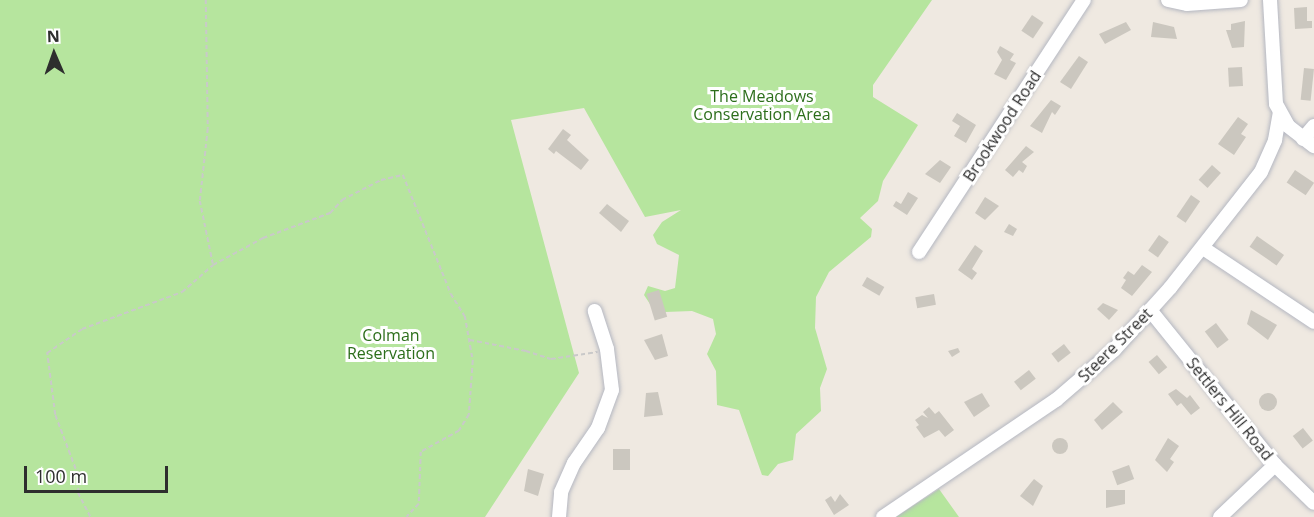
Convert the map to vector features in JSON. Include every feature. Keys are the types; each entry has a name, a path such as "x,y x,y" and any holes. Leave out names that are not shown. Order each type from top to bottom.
{"street":[{"name":"Brookwood Road","path":"919,252 1084,0"},
{"path":"1168,0 1181,4 1241,0"},
{"path":"1270,0 1274,90 1280,113 1288,126 1309,142 1314,126"},
{"name":"Steere Street","path":"883,517 1056,400 1114,350 1203,248 1261,172 1275,140 1280,113"},
{"path":"1203,248 1314,322"},
{"name":"Settlers Hill Road","path":"1150,310 1275,465 1314,503"},
{"path":"559,517 561,492 574,463 598,428 612,390 606,349 595,311"},
{"path":"1220,517 1275,465"}],"path":[{"path":"206,0 208,129 200,201 213,265"},
{"path":"90,517 78,493 78,476 55,415 47,375 47,353 82,329 182,292 213,265 262,238 330,213 342,200 381,180 403,175 451,294 465,316 473,361 469,415 459,432 421,452 419,504 407,517"},
{"path":"469,340 562,360 606,349"}],"green space":[{"path":"0,0 932,0 873,85 873,97 918,125 883,181 878,201 860,218 872,229 871,237 829,272 816,297 815,328 827,369 820,388 821,411 796,434 793,460 778,464 768,476 762,475 739,410 717,405 716,371 707,354 716,334 713,319 692,311 665,312 650,304 644,295 648,286 665,291 675,288 679,255 657,244 653,235 662,222 681,210 645,217 584,108 511,120 579,373 485,517 0,517"},
{"path":"939,489 959,517 896,517"}],"building":[{"path":"1307,7 1307,21 1312,21 1312,28 1295,29 1294,8"},
{"path":"1032,15 1044,23 1033,39 1021,31"},
{"path":"1245,21 1244,47 1232,48 1226,30 1231,30 1231,24"},
{"path":"1126,22 1131,30 1105,44 1099,34"},
{"path":"1153,22 1174,27 1177,39 1151,37"},
{"path":"1000,46 1014,54 1010,60 1016,63 1006,80 994,74 1002,60 997,52"},
{"path":"1079,56 1088,62 1071,89 1060,82"},
{"path":"1242,67 1243,86 1229,87 1228,68"},
{"path":"1304,68 1314,69 1311,101 1301,100"},
{"path":"1051,100 1061,106 1055,115 1052,112 1042,133 1030,126"},
{"path":"957,113 976,125 966,143 954,136 960,126 952,121"},
{"path":"1238,117 1248,124 1241,134 1246,137 1234,155 1218,144"},
{"path":"563,129 571,135 567,140 589,160 581,170 556,151 554,154 548,149"},
{"path":"1026,146 1034,152 1022,162 1027,166 1023,173 1019,170 1013,177 1005,170"},
{"path":"940,160 951,167 940,183 925,174"},
{"path":"1212,165 1221,173 1208,188 1199,180"},
{"path":"1295,170 1314,183 1306,195 1287,182"},
{"path":"908,192 918,198 907,215 893,206 896,201 901,204"},
{"path":"1191,195 1200,201 1186,223 1176,217"},
{"path":"985,197 999,206 985,220 975,213"},
{"path":"607,204 629,221 621,232 599,213"},
{"path":"1009,224 1017,229 1013,236 1004,232"},
{"path":"1159,235 1169,242 1158,257 1148,251"},
{"path":"1257,236 1284,255 1277,266 1250,247"},
{"path":"975,245 983,251 972,269 977,273 972,280 958,270"},
{"path":"1142,265 1152,272 1132,296 1121,288 1126,280 1123,278 1128,271 1134,275"},
{"path":"867,277 884,287 879,296 862,286"},
{"path":"659,290 667,317 655,321 647,294"},
{"path":"934,294 936,305 917,308 915,297"},
{"path":"1103,303 1118,310 1109,320 1097,309"},
{"path":"1251,310 1277,325 1268,340 1247,324"},
{"path":"1216,323 1229,340 1217,348 1205,331"},
{"path":"662,334 668,356 655,360 644,340"},
{"path":"1064,344 1071,353 1058,363 1051,354"},
{"path":"958,348 960,352 952,357 948,351"},
{"path":"1157,355 1167,367 1159,374 1149,362"},
{"path":"1029,370 1036,379 1021,390 1014,382"},
{"path":"1176,389 1187,398 1190,395 1200,408 1191,415 1181,403 1177,406 1168,394"},
{"path":"658,392 663,415 644,417 646,393"},
{"path":"982,393 990,406 974,417 964,402"},
{"path":"1268,393 1274,396 1277,402 1274,408 1268,411 1262,408 1259,402 1262,396"},
{"path":"1113,402 1123,412 1102,430 1094,420"},
{"path":"929,407 935,414 939,411 954,430 945,437 939,430 924,438 916,427 919,425 915,420 922,415 928,418 923,412"},
{"path":"1303,428 1313,441 1303,449 1293,436"},
{"path":"1060,438 1068,446 1060,454 1052,446"},
{"path":"1168,438 1179,446 1170,459 1174,462 1167,472 1155,460"},
{"path":"613,449 630,449 630,470 613,470"},
{"path":"1129,465 1134,479 1117,485 1112,471"},
{"path":"528,469 544,474 538,496 524,491"},
{"path":"1034,479 1043,486 1033,506 1020,496"},
{"path":"1106,490 1125,490 1125,504 1106,508"},
{"path":"840,494 849,505 834,515 825,500 831,496 835,502"}],"park label":[{"name":"The Meadows Conservation Area","path":"762,105"},
{"name":"Colman Reservation","path":"391,344"}]}
